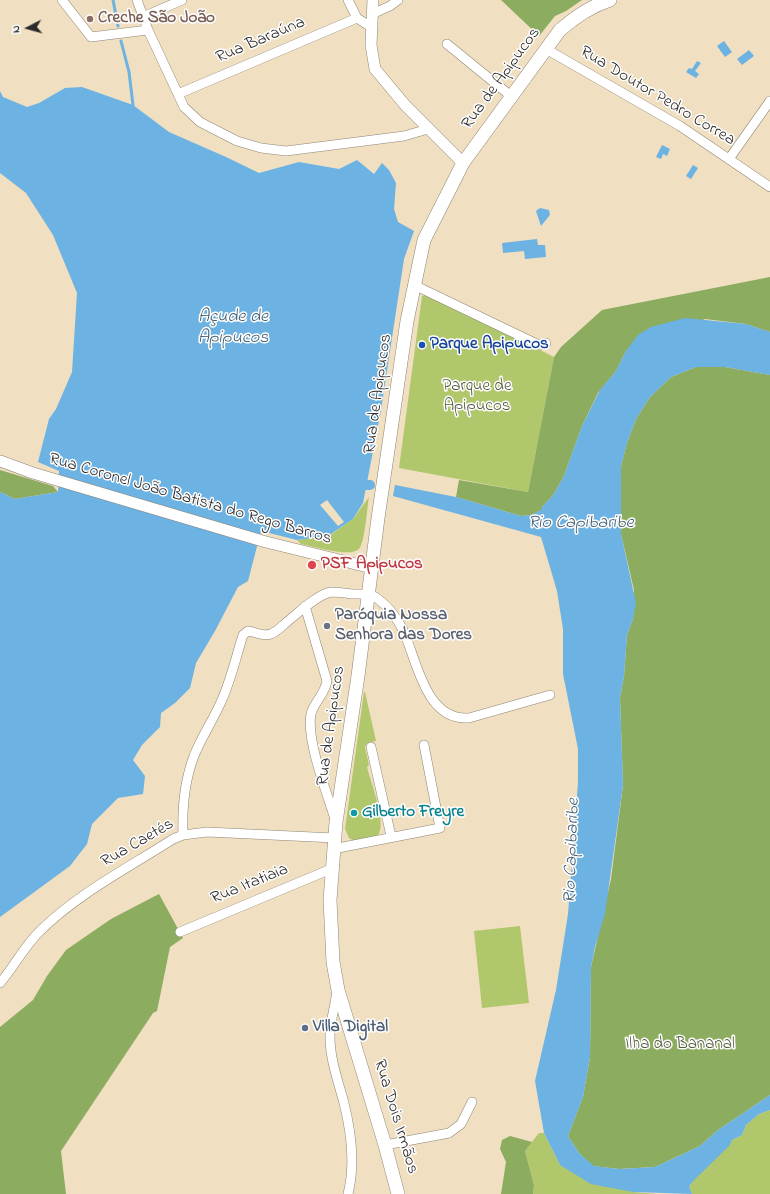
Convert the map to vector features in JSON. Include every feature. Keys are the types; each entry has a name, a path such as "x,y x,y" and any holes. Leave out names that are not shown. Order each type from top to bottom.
{"main road":[{"name":"Rua de Apipucos","path":"333,854 336,822 347,755 378,518 414,285 424,240 440,205 463,163 560,30 576,17 600,3 610,0"},
{"name":"Rua Dois Irmãos","path":"333,854 333,962 338,990 386,1145 398,1194"}],"street":[{"path":"62,0 91,36 148,30"},
{"path":"137,0 148,30 184,107 200,122 237,141 267,149 286,151 312,149 404,136 428,129"},
{"path":"143,18 182,0"},
{"path":"348,0 357,18 372,27"},
{"path":"373,0 371,45 375,69 405,105 463,163"},
{"path":"372,14 390,6 398,0"},
{"name":"Rua Baraúna","path":"178,94 357,18"},
{"path":"447,44 512,97"},
{"name":"Rua Doutor Pedro Correa","path":"546,49 680,126 770,187"},
{"path":"729,159 770,101"},
{"path":"414,285 539,345 546,343"},
{"name":"Rua Coronel João Batista do Rego Barros","path":"0,461 34,473 266,542 372,568"},
{"path":"183,835 182,809 185,789 194,756 221,702 231,677 243,634 248,631 265,635 274,632 305,606 330,592 368,595 378,599 395,617 403,630 427,691 434,701 450,715 460,718 469,718 550,695"},
{"path":"305,606 327,681 325,689 314,705 310,721 317,759 336,822"},
{"path":"333,854 391,836 440,828 424,746"},
{"path":"371,747 391,836"},
{"name":"Rua Caetés","path":"0,983 39,932 60,914 91,891 173,839 183,835 207,832 333,854"},
{"name":"Rua Itatiaia","path":"180,932 333,854"},
{"path":"338,990 330,1036 336,1079 344,1103 349,1129 351,1167 348,1194"},
{"path":"386,1145 449,1133 461,1124 472,1102"}],"green space":[{"path":"501,0 582,0 566,11 555,16 539,36"},
{"path":"770,277 770,332 746,324 705,319 626,351 616,371 598,393 582,426 564,476 554,494 542,507 542,510 531,515 521,516 456,497 459,480 528,492 554,357 561,347 602,310"},
{"name":"Parque de Apipucos","path":"428,294 554,357 528,492 399,468 422,296"},
{"name":"Ilha do Bananal","path":"696,367 725,367 770,375 770,1095 718,1130 700,1146 655,1167 619,1169 593,1166 579,1153 568,1136 583,1097 590,1057 591,967 611,879 623,785 620,697 624,676 627,635 633,619 634,590 621,534 621,466 627,443 636,419 650,397 671,377"},
{"path":"0,470 53,486 58,492 15,499 0,492"},
{"path":"369,497 363,539 359,549 348,552 340,552 301,544 297,540 329,536 353,519"},
{"path":"364,692 376,741 367,743 365,747 369,765 367,767 375,792 381,822 378,835 356,842 349,838 345,829"},
{"path":"159,894 183,938 170,947 157,1011 153,1013 61,1151 66,1194 0,1194 0,1027 33,1000 47,976 66,950 111,919"},
{"path":"520,926 529,1003 482,1008 474,931"},
{"path":"770,1110 770,1194 692,1194 689,1186 692,1183 692,1177 700,1158 709,1155 712,1159 716,1148 742,1135 746,1125 759,1114"},
{"path":"539,1133 544,1133 560,1165 633,1192 656,1194 533,1194 534,1185 525,1151"},
{"path":"510,1136 532,1142 525,1151 534,1185 533,1194 501,1194 506,1162 500,1149 502,1140"}],"water":[{"path":"724,41 732,52 725,57 717,46"},
{"path":"749,50 754,56 742,65 737,59"},
{"path":"697,61 701,63 695,71 699,74 696,78 686,72 689,68 692,69"},
{"name":"Açude de Apipucos","path":"82,87 133,105 169,132 259,173 299,162 339,169 357,160 374,174 382,163 389,170 396,183 394,209 398,222 414,231 404,259 381,410 363,503 353,519 328,536 297,540 261,531 248,581 238,587 196,663 190,688 175,703 161,713 160,727 142,745 133,760 145,776 143,794 118,798 92,824 87,844 70,866 0,917 0,492 15,499 58,492 59,471 38,462 49,419 56,409 72,372 77,293 53,235 26,193 0,173 0,91 3,97 27,107 39,103 65,88"},
{"path":"662,145 670,149 667,156 663,154 661,159 656,157"},
{"path":"693,165 698,168 691,179 686,176"},
{"path":"540,208 549,210 550,215 541,226 536,211"},
{"path":"537,239 538,245 545,245 546,257 525,259 524,251 503,253 502,243"},
{"name":"Rio Capibaribe","path":"685,318 746,324 770,332 770,375 725,367 696,367 671,377 650,397 636,419 627,443 621,466 621,534 636,603 633,619 627,635 624,676 620,697 623,785 605,914 595,947 591,967 590,1057 583,1097 568,1136 579,1153 594,1166 619,1169 655,1167 700,1146 718,1130 770,1095 770,1110 759,1114 746,1125 742,1135 716,1148 712,1159 709,1155 700,1157 700,1165 696,1165 694,1176 691,1179 692,1183 689,1186 692,1194 633,1192 591,1184 560,1165 544,1133 535,1081 556,990 568,914 578,782 578,749 563,674 563,629 557,591 541,537 393,496 395,485 456,497 521,516 531,515 541,510 554,494 564,476 582,426 600,390 616,371 626,351 638,335 651,327"}],"pier":[{"path":"327,500 344,522 338,526 320,505"}],"waterway":[{"path":"113,0 118,26"},
{"path":"121,41 129,72 133,105"},
{"name":"Rio Capibaribe","path":"679,1183 723,1140"}],"place":[{"name":"Creche São João","path":"90,19"},
{"name":"Parque Apipucos","path":"422,345"},
{"name":"PSF Apipucos","path":"312,565"},
{"name":"Paróquia Nossa Senhora das Dores","path":"327,626"},
{"name":"Gilberto Freyre","path":"354,813"},
{"name":"Villa Digital","path":"305,1028"}]}
